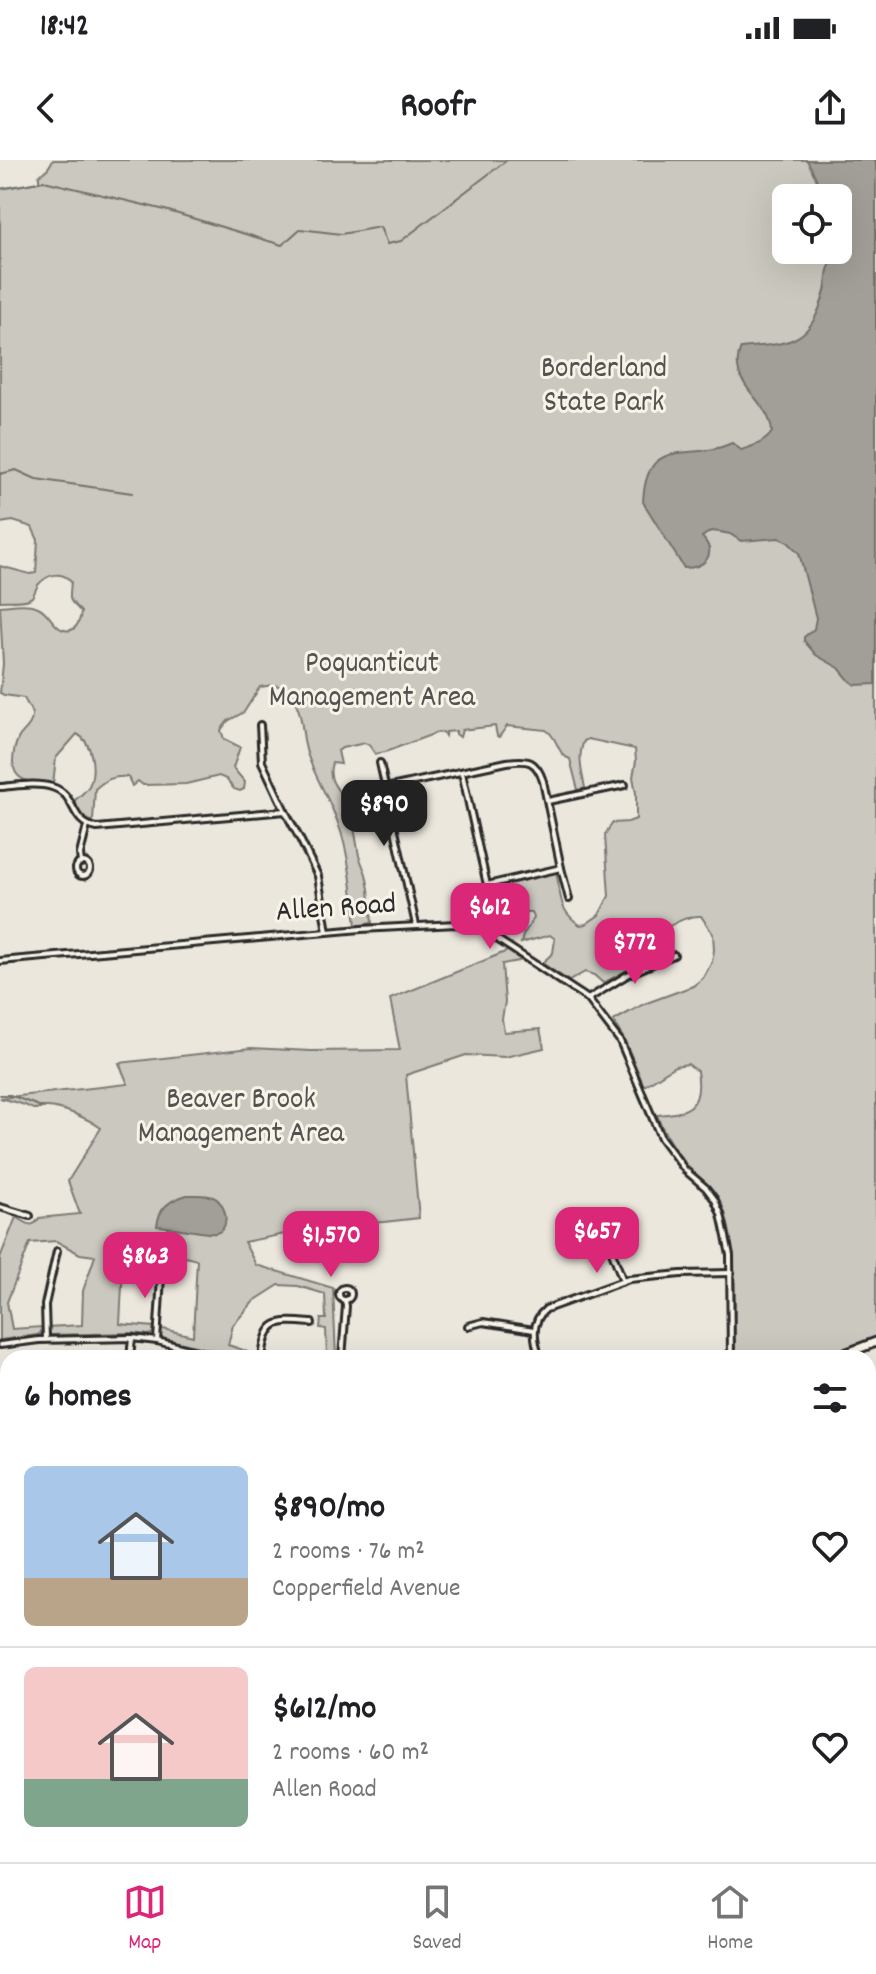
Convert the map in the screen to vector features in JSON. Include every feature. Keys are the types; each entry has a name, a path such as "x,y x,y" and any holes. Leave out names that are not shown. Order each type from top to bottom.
{"main road":[{"path":"855,1350 876,1342"}],"street":[{"path":"260,725 262,762 318,876 327,932"},
{"path":"386,788 507,762 522,760 535,765 548,801 569,899"},
{"path":"380,763 416,926"},
{"path":"462,773 487,885 490,934"},
{"path":"0,787 42,785 59,790 70,801 79,819 87,826 97,828 285,811"},
{"path":"548,801 625,785"},
{"path":"81,863 80,854 87,826"},
{"path":"487,885 561,868"},
{"name":"Allen Road","path":"0,961 416,926 469,924 490,934 588,999 620,1041 661,1138 685,1170 715,1200 730,1251 731,1350"},
{"path":"588,999 627,975 674,955"},
{"path":"0,1207 30,1216"},
{"path":"623,1281 609,1244 628,1228 629,1220 624,1216"},
{"path":"46,1339 45,1305 57,1251"},
{"path":"157,1341 162,1261"},
{"path":"538,1350 534,1330 538,1317 546,1309 623,1281 681,1274 731,1273"},
{"path":"342,1350 345,1301"},
{"path":"263,1350 266,1334 274,1324 292,1321 312,1323"},
{"path":"468,1326 483,1322 534,1330"},
{"path":"131,1350 132,1338"},
{"path":"0,1345 46,1339 132,1338 190,1350"}],"green space":[{"name":"Borderland State Park","path":"53,160 876,160 876,1339 848,1350 734,1350 734,1272 729,1228 723,1209 712,1189 683,1163 657,1115 678,1112 691,1106 698,1093 697,1071 688,1064 675,1066 644,1086 613,1021 644,1004 693,986 703,978 712,962 714,950 713,934 701,916 685,919 659,932 655,956 603,983 585,972 569,981 542,963 553,953 555,939 550,935 521,943 534,918 532,912 511,913 499,930 495,929 491,891 494,887 556,872 564,908 573,919 580,925 599,915 609,896 605,835 612,823 636,819 635,749 588,739 584,741 580,759 585,788 578,790 570,759 565,757 546,730 507,726 499,737 495,726 462,730 460,737 456,731 446,732 445,736 443,732 375,754 365,743 342,748 338,751 341,764 332,763 331,775 352,817 357,818 354,827 369,889 372,923 356,926 342,834 308,756 296,703 280,686 260,687 244,712 228,721 221,730 224,739 240,747 233,768 245,782 244,789 240,791 219,776 186,784 143,785 138,781 132,786 128,777 114,778 95,789 93,821 86,819 75,800 89,786 92,757 87,743 77,734 56,758 53,784 27,780 17,775 13,762 14,750 32,715 24,698 0,693 3,664 0,606 34,605 45,611 58,627 66,630 76,626 81,612 70,600 71,582 59,575 42,581 29,599 0,601 0,566 36,573 38,540 32,527 13,521 0,523 0,189 39,182 39,176"},
{"name":"Beaver Brook Management Area","path":"510,950 524,960 502,964 504,1032 540,1029 544,1048 505,1057 466,1055 406,1075 419,1218 331,1225 244,1242 256,1265 333,1288 336,1350 327,1350 326,1329 320,1328 321,1319 326,1319 325,1294 298,1286 279,1285 254,1301 233,1325 228,1345 243,1350 212,1350 162,1338 159,1328 193,1336 197,1260 124,1246 120,1324 154,1327 153,1333 50,1335 47,1327 82,1325 83,1291 95,1256 80,1254 56,1241 30,1243 7,1302 12,1329 42,1327 41,1333 0,1340 0,1258 16,1217 34,1224 39,1218 80,1214 68,1181 101,1128 66,1111 51,1107 33,1109 0,1098 128,1084 119,1063 251,1048 400,1050 390,999"}],"shaded area":[{"path":"807,160 876,160 876,684 855,685 839,668 816,655 804,641 804,637 814,629 816,618 799,553 788,542 779,538 741,541 730,534 711,531 702,537 709,549 707,559 698,566 684,568 643,502 646,480 652,466 661,458 732,443 741,450 762,441 772,432 764,410 739,372 741,348 773,345 796,338 813,322 819,309 830,264 852,264 852,184 818,184"},
{"path":"187,1195 207,1195 218,1200 226,1221 221,1231 211,1233 157,1226 166,1205"}],"waterway":[{"path":"0,189 44,181 165,210 282,245 300,229 341,234 380,227 387,244 401,241 507,160"},
{"path":"0,474 16,470 36,479 132,493"},
{"path":"0,1095 10,1095 44,1108"}],"park label":[{"name":"Poquanticut Management Area","path":"372,682"}]}
